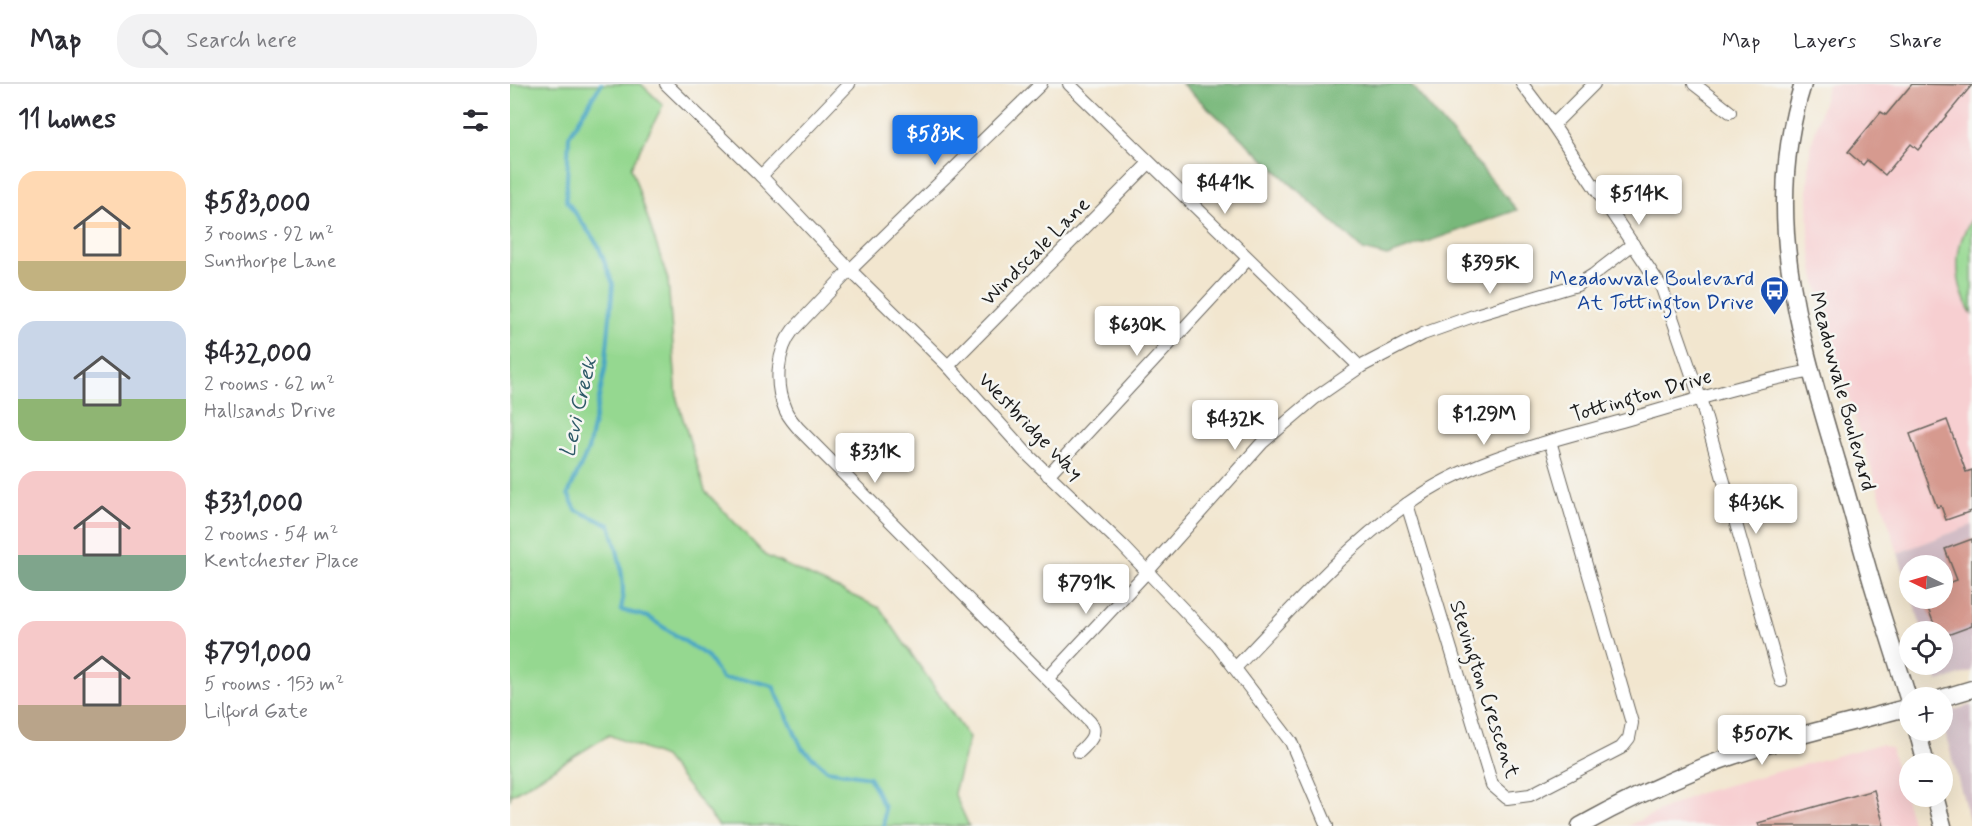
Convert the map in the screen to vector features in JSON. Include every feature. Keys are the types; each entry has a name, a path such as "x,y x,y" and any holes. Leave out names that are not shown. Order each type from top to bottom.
{"main road":[{"name":"Meadowvale Boulevard","path":"1803,84 1787,157 1784,189 1787,258 1804,347 1904,687"},
{"path":"1953,695 1972,689"},
{"path":"1580,826 1625,801 1708,765 1804,734 1899,709"},
{"path":"1938,807 1943,826"}],"street":[{"name":"Westbridge Way","path":"666,84 761,176 850,270 948,366 1027,454 1123,546 1146,573 1217,645 1291,742 1327,826"},
{"path":"761,176 849,84"},
{"path":"1041,84 850,270 787,338 782,351 779,388 784,409 799,429 1093,726 1092,739 1079,752"},
{"path":"1069,84 1360,367"},
{"path":"1522,84 1553,125 1662,288 1700,398 1781,681"},
{"path":"1553,125 1594,84"},
{"path":"1694,84 1730,112"},
{"name":"Windscale Lane","path":"948,366 1149,163"},
{"path":"1048,678 1262,443 1315,398 1360,367 1423,334 1479,314 1577,285 1633,244"},
{"path":"1048,475 1248,258"},
{"name":"Tottington Drive","path":"1235,668 1344,556 1407,504 1466,470 1492,459 1550,441 1700,398 1812,371"},
{"name":"Stevington Crescent","path":"1407,504 1492,785 1507,798 1530,795 1621,748 1629,738 1632,723 1550,441"}],"shaded area":[{"path":"1828,84 1972,84 1972,525 1898,553 1844,383 1814,275 1809,237 1810,150"},
{"path":"1972,525 1972,671 1938,682 1936,675 1953,675 1953,621 1920,621 1915,609 1953,609 1953,555 1899,556 1898,553"},
{"path":"1972,705 1972,826 1953,761 1953,753 1951,753 1947,741 1953,741 1953,710"},
{"path":"1880,744 1891,748 1899,776 1899,807 1908,807 1913,826 1627,826 1699,793"}],"green space":[{"path":"510,84 641,84 663,105 631,167 668,280 677,399 705,491 766,556 880,608 969,738 954,793 969,826 719,826 664,757 609,735 511,795 510,800"},
{"path":"1182,84 1410,84 1517,210 1387,256 1363,250"},
{"path":"1972,219 1972,314 1959,279 1958,254"}],"building":[{"path":"1912,84 1972,85 1918,150 1911,144 1885,175 1867,160 1863,165 1848,152 1881,112 1886,115"},
{"path":"1947,420 1966,472 1972,470 1972,511 1946,520 1941,506 1937,507 1910,434"},
{"path":"1972,539 1972,626 1953,633 1953,621 1933,621 1928,609 1953,609 1953,581 1957,580 1953,570 1953,555 1947,555 1945,549"},
{"path":"1874,790 1884,826 1759,826 1758,823"}],"waterway":[{"name":"Levi Creek","path":"601,84 569,136 566,200 598,245 613,284 605,370 588,450 568,494 576,510 610,525 619,556 622,578 621,610 648,617 707,656 722,679 749,680 773,686 802,748 827,770 869,777 884,807 884,826"}],"place":[{"name":"Meadowvale Boulevard At Tottington Drive","path":"1775,316"}]}
